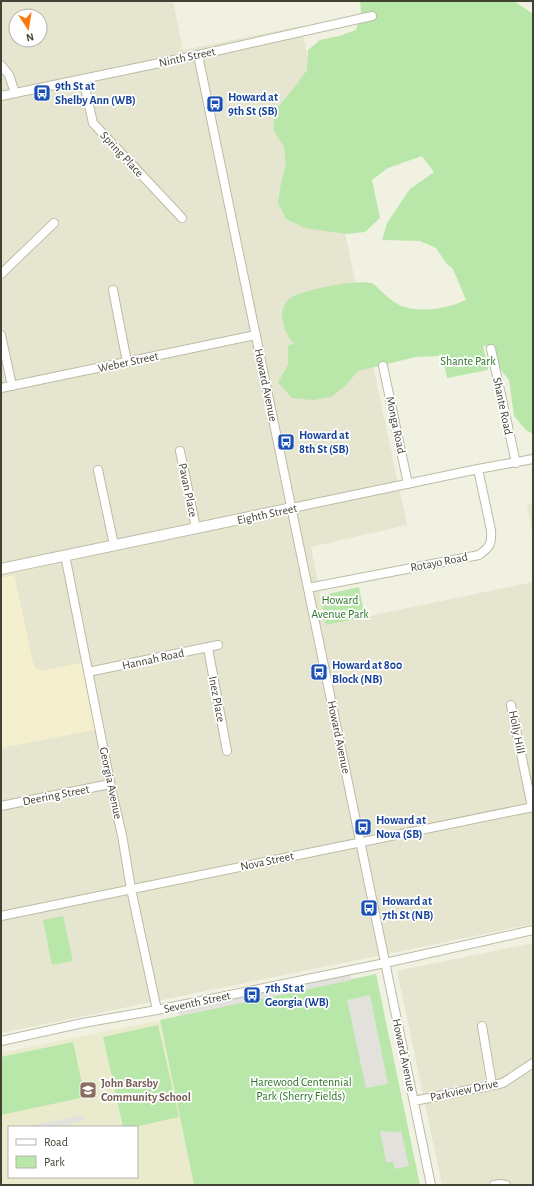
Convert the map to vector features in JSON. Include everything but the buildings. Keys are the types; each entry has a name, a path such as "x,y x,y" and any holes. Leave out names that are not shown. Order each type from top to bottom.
{"street":[{"name":"Ninth Street","path":"1,96 198,55 372,16"},
{"name":"Howard Avenue","path":"198,55 431,1185"},
{"path":"1,65 9,75 15,93"},
{"name":"Spring Place","path":"83,79 93,123 182,218"},
{"path":"1,274 54,223"},
{"path":"113,290 127,362"},
{"path":"1,335 12,386"},
{"name":"Weber Street","path":"1,388 256,335"},
{"name":"Shante Road","path":"491,349 516,462"},
{"name":"Monga Road","path":"383,366 408,484"},
{"name":"Pavan Place","path":"180,451 196,528"},
{"name":"Eighth Street","path":"1,569 478,469 533,459"},
{"name":"Rotayo Road","path":"308,588 479,555 486,550 492,539 478,469"},
{"path":"98,470 114,545"},
{"name":"Georgia Avenue","path":"66,555 110,784 122,835 131,889 158,1010"},
{"name":"Hannah Road","path":"88,672 218,646"},
{"name":"Inez Place","path":"208,648 227,751"},
{"name":"Holly Hill","path":"512,705 532,807"},
{"name":"Deering Street","path":"1,806 110,784"},
{"name":"Nova Street","path":"1,916 532,807"},
{"name":"Seventh Street","path":"1,1041 83,1023 158,1010 385,963 533,930"},
{"path":"482,1026 492,1085"},
{"name":"Parkview Drive","path":"414,1101 502,1082 533,1063"},
{"path":"494,1185 506,1185"}],"shaded area":[{"path":"1,1 173,1 183,50 301,26 407,525 311,547 326,625 533,582 533,924 1,1033 1,748 98,729 40,671 34,667 14,575 1,578"},
{"path":"533,504 533,536 527,505"},
{"path":"14,575 34,667 40,671 84,662 98,729 1,748 1,578"},
{"path":"533,943 533,1185 442,1185 397,971"},
{"path":"350,974 352,980 179,1016 178,1009"},
{"path":"370,995 388,1084 366,1088 347,1000"},
{"name":"John Barsby Community School","path":"160,1020 194,1185 1,1185 1,1053"},
{"path":"83,1115 84,1120 69,1124 69,1126 28,1126"},
{"path":"380,1131 401,1131 409,1166 395,1169 393,1162 386,1162"}],"green space":[{"name":"Shante Park","path":"360,1 514,1 533,14 533,434 526,430 514,416 509,380 497,365 491,349 483,345 488,370 447,378 442,353 438,356 416,357 358,371 346,385 331,397 313,400 292,398 278,382 288,365 288,346 294,343 285,330 282,313 287,301 292,297 327,286 365,282 372,283 401,306 410,308 434,309 454,305 466,300 453,269 446,263 436,248 420,241 382,240 387,223 410,189 434,172 422,156 388,168 372,180 380,218 365,232 346,234 305,228 286,219 278,203 286,164 284,147 274,131 273,113 307,70 308,50 320,40 339,36 356,30 361,13"},
{"name":"Howard Avenue Park","path":"359,587 365,617 326,625 321,601 322,597 324,595"},
{"path":"63,916 73,961 52,965 43,920"},
{"name":"Harewood Centennial Park (Sherry Fields)","path":"376,974 420,1185 194,1185 160,1020"},
{"path":"158,1025 179,1117 138,1126 123,1126 103,1037"},
{"path":"73,1042 85,1097 1,1115 1,1057"}],"place":[{"name":"9th St at Shelby Ann (WB)","path":"42,93"},
{"name":"Howard at 9th St (SB)","path":"215,104"},
{"name":"Howard at 8th St (SB)","path":"286,442"},
{"name":"Howard at 800 Block (NB)","path":"319,672"},
{"name":"Howard at Nova (SB)","path":"363,827"},
{"name":"Howard at 7th St (NB)","path":"369,908"},
{"name":"7th St at Georgia (WB)","path":"252,995"},
{"name":"John Barsby Community School","path":"88,1090"}]}
